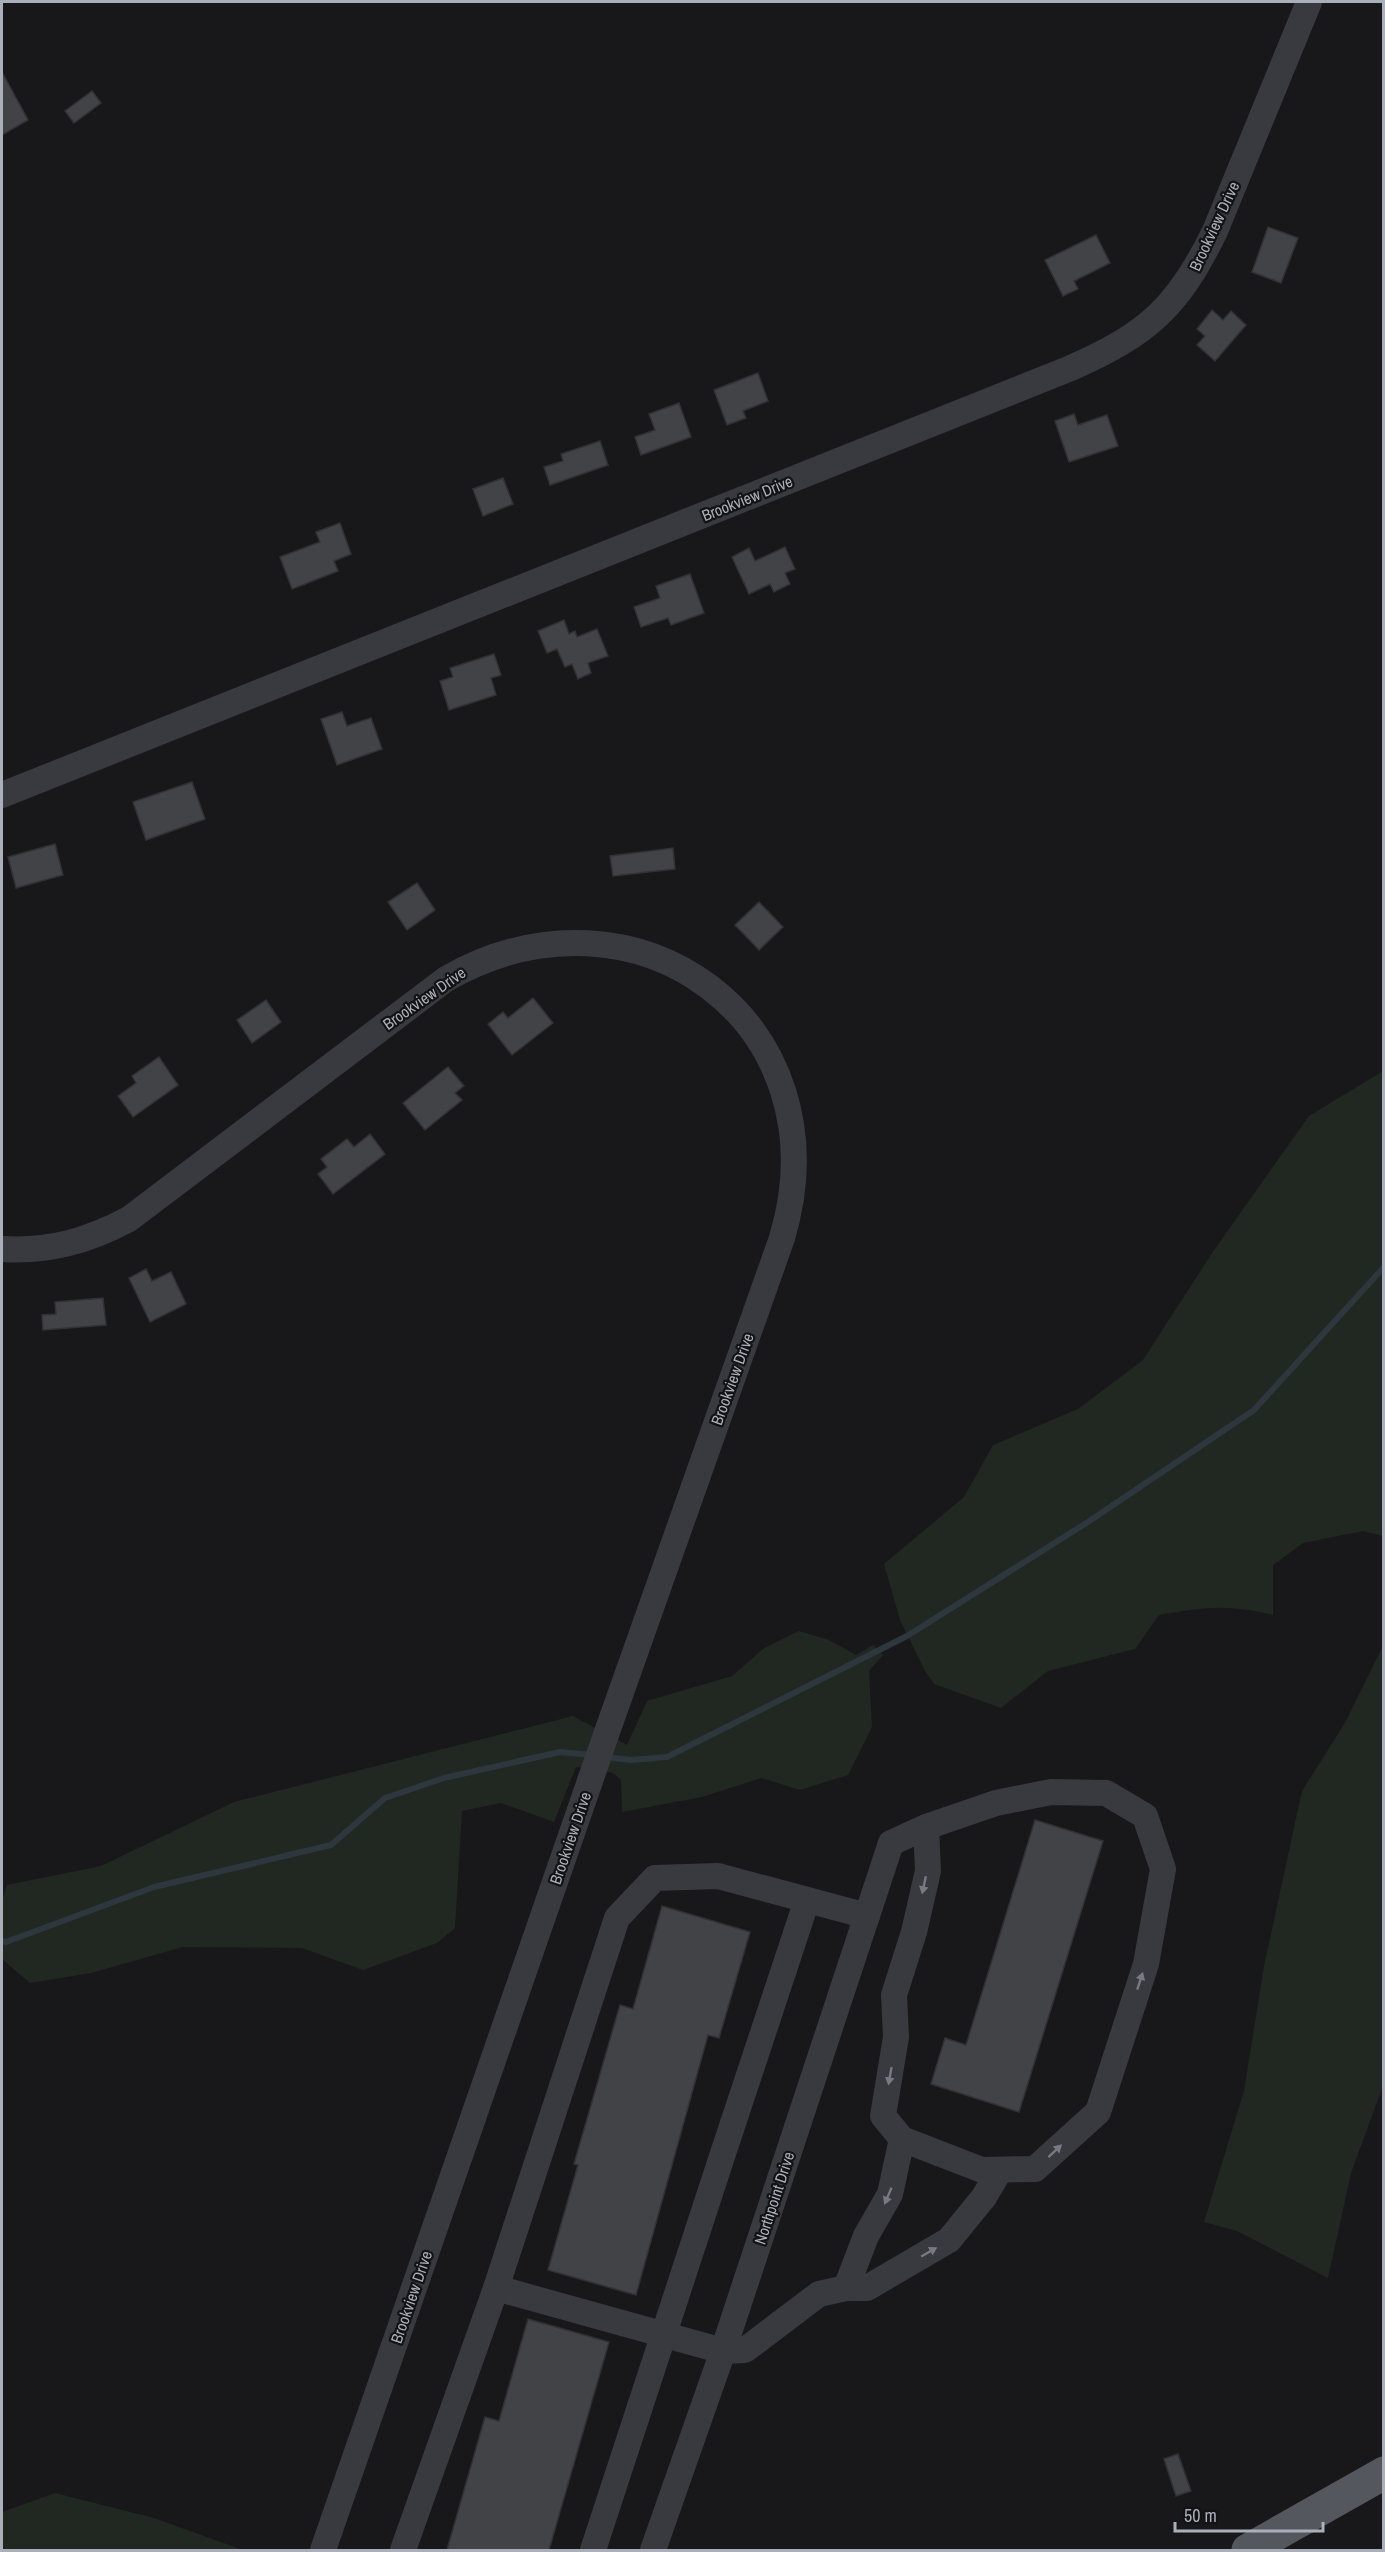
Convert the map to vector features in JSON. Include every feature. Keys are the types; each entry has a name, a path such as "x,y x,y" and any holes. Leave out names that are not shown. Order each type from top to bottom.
{"main road":[{"path":"1248,2550 1383,2473"}],"street":[{"name":"Brookview Drive","path":"2,795 1071,368 1129,340 1153,322 1197,267 1215,231 1309,2"},
{"name":"Brookview Drive","path":"2,1249 52,1248 88,1238 129,1219 446,979 486,959 531,946 555,943 601,943 647,953 689,973 726,1001 749,1027 769,1056 787,1100 794,1134 796,1169 782,1238 592,1774 323,2550"},
{"path":"1051,1792 1106,1793 1145,1816 1163,1869 1146,1964 1098,2112 1035,2169 982,2170 902,2139 883,2116 896,2037 894,1995 914,1932 928,1871 926,1827 996,1803 1051,1792"},
{"name":"Northpoint Drive","path":"653,2550 723,2351 891,1843 926,1827"},
{"path":"403,2550 496,2288 617,1918 655,1878 718,1876 867,1916"},
{"path":"593,2550 665,2335 711,2184 807,1900"},
{"path":"846,2288 866,2236 890,2194 902,2139"},
{"path":"496,2288 723,2351 745,2350 819,2294 846,2288 867,2288 949,2240 984,2197 1000,2170"}],"shaded area":[{"path":"1383,1071 1383,1536 1363,1531 1303,1543 1273,1565 1273,1615 1242,1609 1216,1608 1159,1615 1135,1649 1048,1671 1001,1708 934,1684 900,1620 884,1564 964,1497 993,1445 1078,1409 1143,1360 1212,1253 1309,1116"},
{"path":"799,1631 829,1640 856,1655 873,1645 883,1655 869,1671 872,1727 848,1775 800,1790 761,1778 702,1797 622,1812 621,1780 613,1773 576,1767 554,1822 501,1803 462,1811 455,1928 437,1943 363,1970 302,1948 183,1947 91,1973 30,1983 2,1959 2,1900 7,1885 101,1866 234,1802 573,1716 627,1745 647,1701 732,1676 763,1649"},
{"path":"1383,1646 1383,2086 1351,2173 1328,2278 1237,2231 1204,2222 1244,2091 1264,1966 1302,1791 1345,1723"},
{"path":"55,2493 154,2518 243,2550 2,2550 2,2512"}],"building":[{"path":"2,72 28,120 2,135"},
{"path":"92,91 101,103 74,123 65,111"},
{"path":"1268,227 1298,238 1281,283 1252,272"},
{"path":"1096,235 1110,263 1074,281 1078,289 1063,296 1045,260"},
{"path":"1212,310 1223,320 1231,311 1246,325 1215,361 1197,345 1205,336 1197,329"},
{"path":"758,373 768,401 743,411 746,418 727,425 714,390"},
{"path":"679,403 691,437 641,455 635,437 655,430 649,414"},
{"path":"1074,414 1078,425 1107,415 1118,446 1069,462 1055,421"},
{"path":"600,441 608,465 550,485 544,467 563,461 561,454"},
{"path":"503,478 513,504 483,516 473,489"},
{"path":"340,523 351,554 334,561 338,571 292,589 280,557 320,542 316,532"},
{"path":"785,547 795,569 785,573 790,584 774,592 770,584 749,594 732,557 749,548 755,561"},
{"path":"690,574 704,613 671,625 668,618 641,627 634,607 660,598 656,586"},
{"path":"564,620 569,634 575,631 577,637 597,629 608,656 588,663 591,673 578,679 572,664 565,667 557,649 547,653 538,631"},
{"path":"494,654 501,675 491,678 496,695 449,710 440,681 453,677 450,668"},
{"path":"342,712 347,726 371,718 382,749 337,765 321,719"},
{"path":"192,782 205,819 146,840 133,802"},
{"path":"55,844 63,875 16,888 8,857"},
{"path":"673,848 675,869 613,876 610,856"},
{"path":"417,883 435,910 407,930 388,902"},
{"path":"759,902 783,927 759,950 735,925"},
{"path":"533,998 553,1023 512,1055 488,1024 503,1012 508,1018"},
{"path":"266,1000 281,1022 252,1043 237,1020"},
{"path":"159,1057 178,1085 133,1117 118,1096 136,1083 132,1076"},
{"path":"448,1067 464,1086 455,1093 462,1100 425,1130 403,1103"},
{"path":"370,1134 385,1154 333,1194 318,1174 327,1167 321,1159 347,1139 354,1147"},
{"path":"146,1269 152,1281 171,1272 186,1304 150,1322 129,1278"},
{"path":"103,1298 106,1325 43,1330 42,1315 56,1314 55,1302"},
{"path":"1035,1820 1103,1841 1019,2112 931,2084 945,2038 966,2045"},
{"path":"662,1906 750,1932 719,2038 708,2035 636,2295 548,2270 578,2165 574,2164 620,2005 633,2009"},
{"path":"528,2319 609,2342 549,2550 447,2550 485,2417 499,2421"},
{"path":"1178,2454 1191,2491 1176,2496 1164,2459"}],"waterway":[{"path":"604,1757 631,1760 667,1757 907,1636 1088,1522 1254,1410 1384,1267"},
{"path":"2,1941 6,1942 154,1887 331,1845 385,1798 444,1778 560,1752 591,1755"}]}
